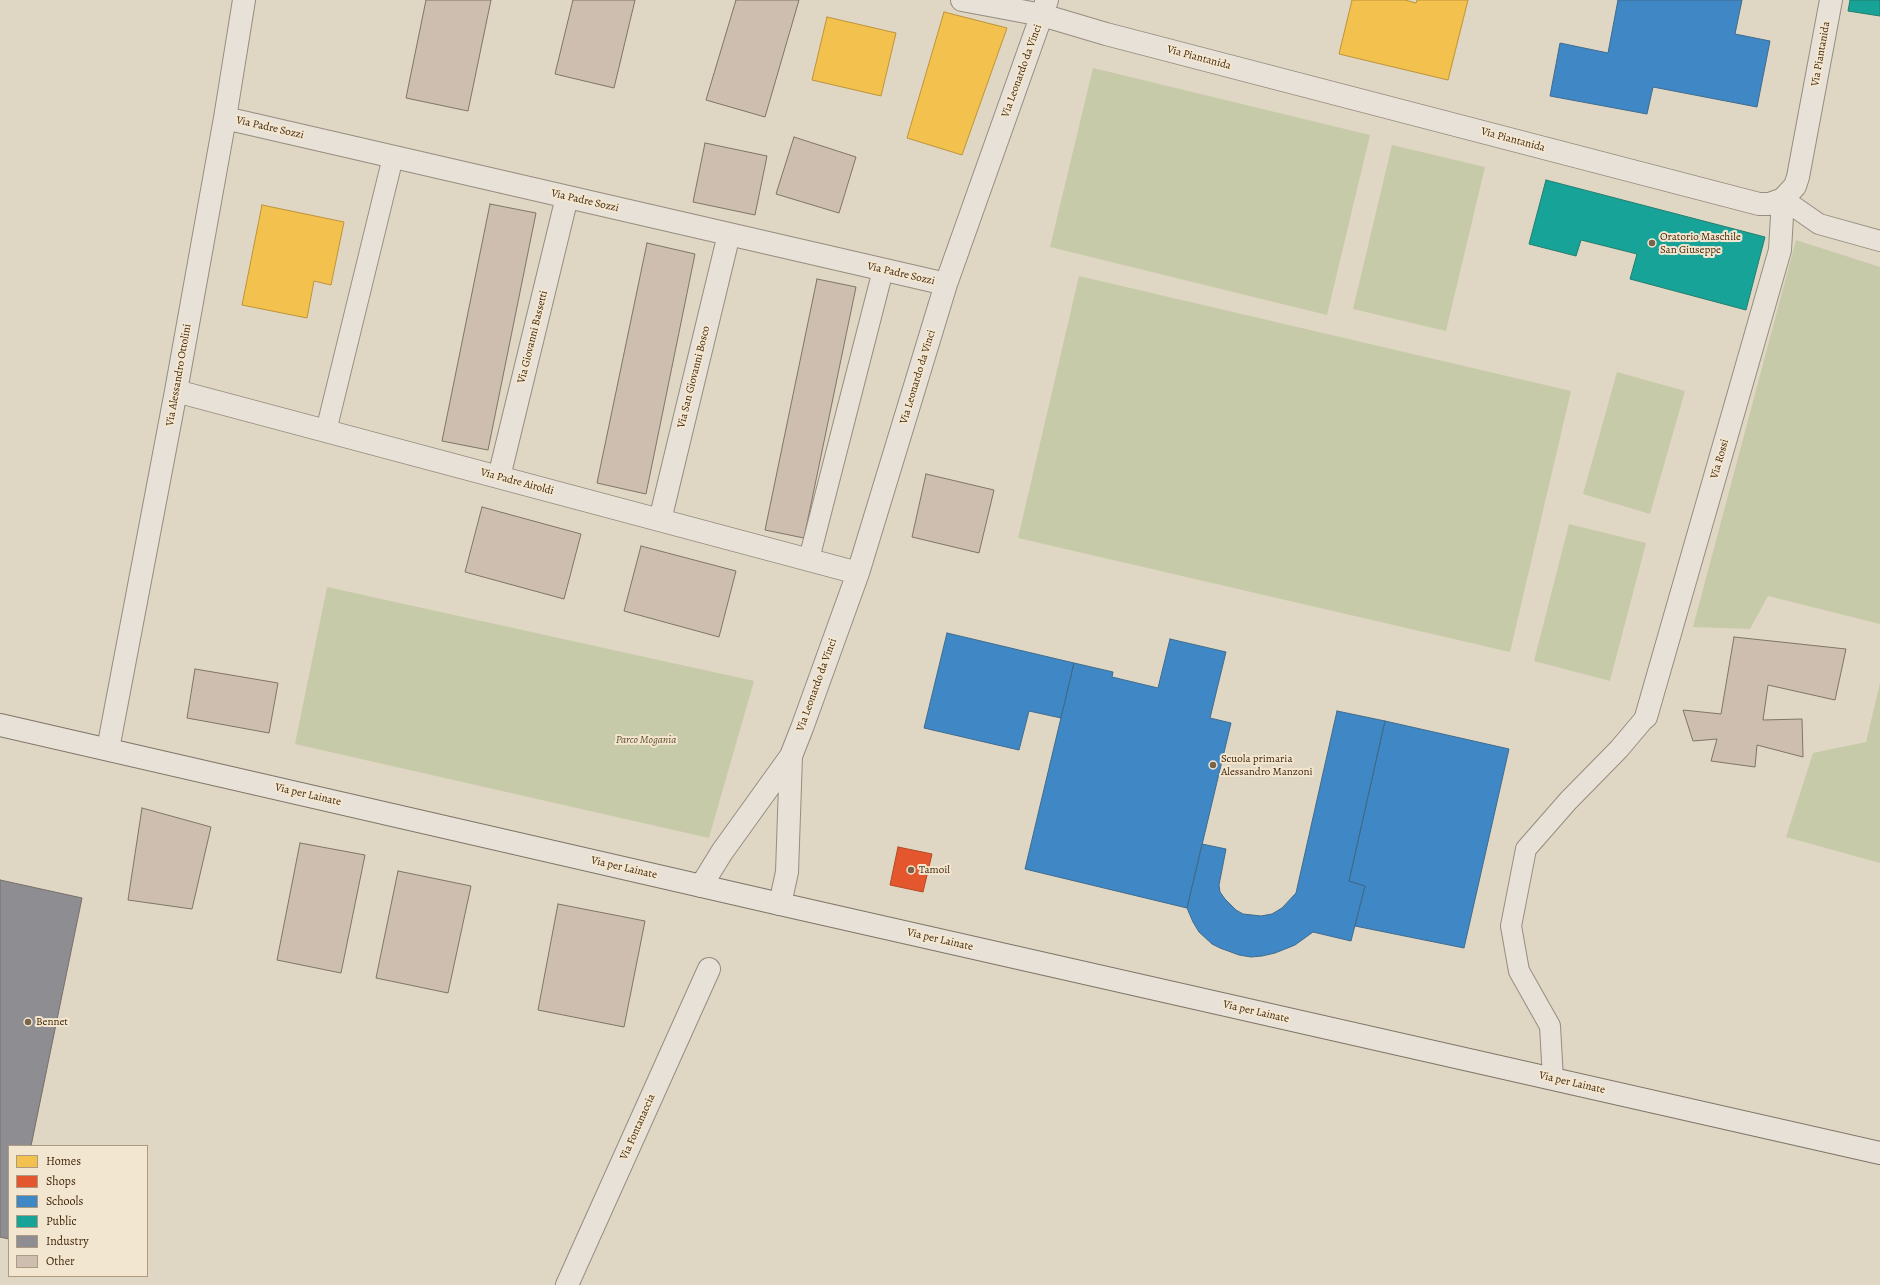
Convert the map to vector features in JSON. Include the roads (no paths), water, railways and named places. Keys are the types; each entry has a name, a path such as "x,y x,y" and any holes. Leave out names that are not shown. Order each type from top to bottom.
{"street":[{"name":"Via Alessandro Ottolini","path":"108,749 176,390 225,118 244,0"},
{"name":"Via Piantanida","path":"962,0 1045,7 1100,32 1759,204 1769,204 1783,199 1795,186 1798,178 1831,0"},
{"name":"Via Leonardo da Vinci","path":"791,756 858,573 946,284 1045,7"},
{"name":"Via Padre Sozzi","path":"225,118 946,284"},
{"name":"Via Giovanni Bassetti","path":"499,477 567,197"},
{"name":"Via Rossi","path":"1646,717 1780,250 1783,199"},
{"name":"Via San Giovanni Bosco","path":"660,520 729,234"},
{"name":"Via Padre Airoldi","path":"176,390 858,573"},
{"name":"Via per Lainate","path":"0,725 780,904 1880,1153"},
{"path":"701,886 722,852 791,756"},
{"path":"780,904 787,872 791,756"},
{"name":"Via Fontanaccia","path":"567,1285 709,969"}],"lane":[{"path":"326,431 393,157"},
{"path":"1783,199 1819,224 1880,241"},
{"path":"809,559 883,270"},
{"path":"1553,1079 1550,1026 1519,971 1511,926 1526,849 1568,801 1619,749 1646,717"}],"place":[{"name":"Oratorio Maschile San Giuseppe","path":"1652,243"},
{"name":"Scuola primaria Alessandro Manzoni","path":"1213,765"},
{"name":"Tamoil","path":"911,870"},
{"name":"Bennet","path":"28,1022"}],"park label":[{"name":"Parco Mogania","path":"646,740"}]}
